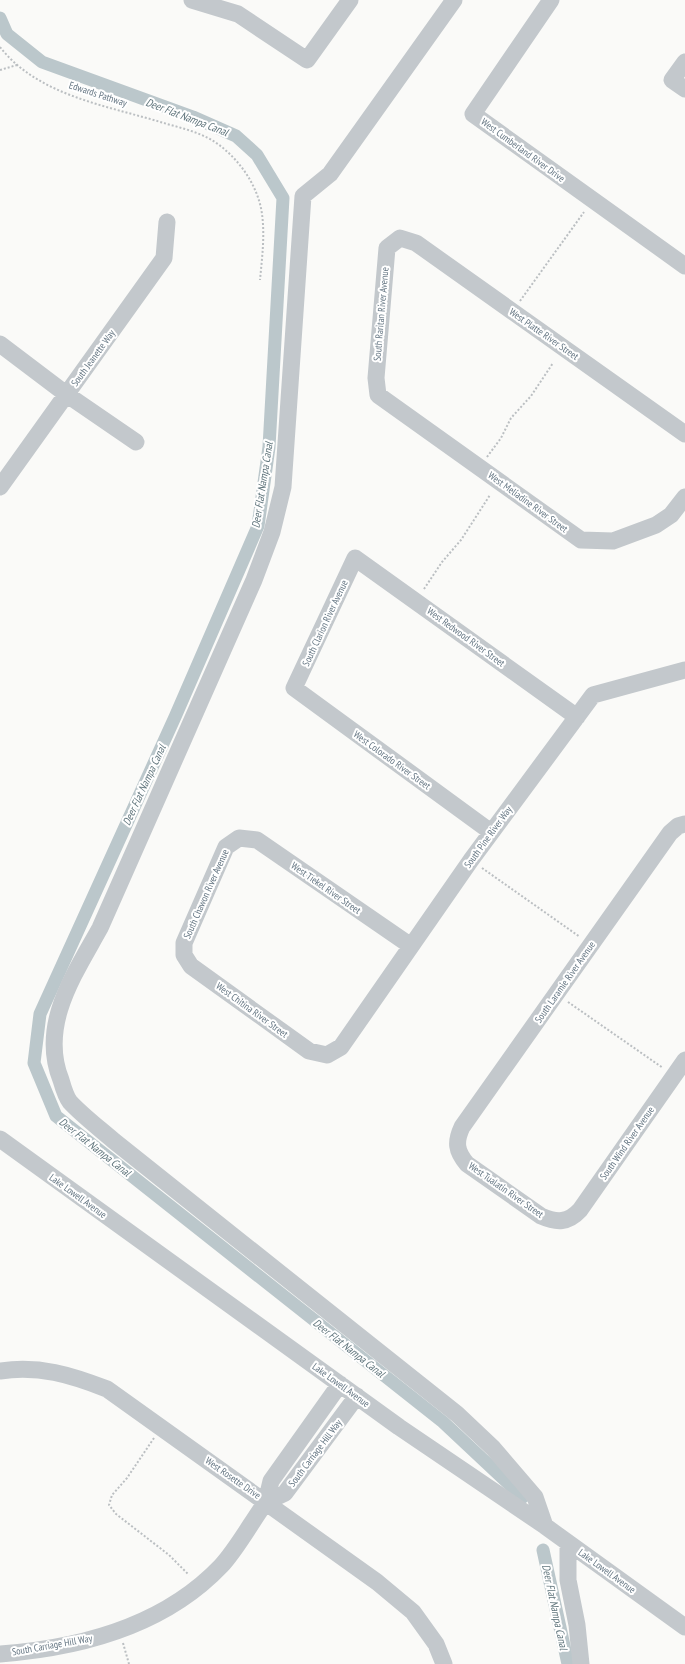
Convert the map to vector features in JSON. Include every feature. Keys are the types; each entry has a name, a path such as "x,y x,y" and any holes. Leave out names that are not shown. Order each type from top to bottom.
{"street":[{"path":"192,0 238,14 307,60 350,0"},
{"path":"454,0 330,174 303,196 284,479 272,532 254,580 100,928 70,984 56,1015 53,1038 56,1069 69,1101 114,1141 457,1414 493,1448 535,1497 544,1526"},
{"name":"West Cumberland River Drive","path":"551,0 472,114 685,266"},
{"path":"685,62 672,80 685,89"},
{"name":"South Jeanette Way","path":"0,487 164,258 167,222"},
{"name":"West Platte River Street","path":"400,238 416,243 685,434"},
{"name":"South Raritan River Avenue","path":"378,395 376,378 387,248 400,238"},
{"path":"0,344 66,394 136,442"},
{"name":"West Meliadine River Street","path":"378,395 581,540 613,541 656,525 671,515 685,497"},
{"name":"South Clarion River Avenue","path":"294,688 355,558"},
{"name":"West Redwood River Street","path":"355,558 577,717"},
{"name":"South Pine River Way","path":"327,1055 341,1047 491,832 593,695 685,670"},
{"name":"West Colorado River Street","path":"294,688 491,832"},
{"name":"South Laramie River Avenue","path":"457,1147 457,1138 462,1127 591,944 670,833 678,826 685,824"},
{"name":"West Tiekel River Street","path":"239,838 257,840 411,946"},
{"name":"South Chawon River Avenue","path":"184,955 184,943 226,847 239,838"},
{"name":"West Chitina River Street","path":"184,955 191,966 309,1051 327,1055"},
{"name":"South Wind River Avenue","path":"564,1222 573,1218 580,1210 685,1060"},
{"name":"Lake Lowell Avenue","path":"0,1139 340,1384 544,1526 685,1627"},
{"name":"West Tualatin River Street","path":"457,1147 460,1156 467,1164 541,1216 564,1222"},
{"name":"West Rosette Drive","path":"0,1371 13,1369 41,1370 71,1375 107,1389 377,1582 413,1612 436,1644 444,1664"},
{"name":"South Carriage Hill Way","path":"0,1654 26,1652 84,1642 120,1630 164,1611 199,1586 221,1565 266,1502 271,1481 340,1384"},
{"name":"South Carriage Hill Way","path":"266,1502 285,1493 357,1396"},
{"path":"568,1543 568,1580 577,1625 581,1664"}],"path":[{"name":"Edwards Pathway","path":"0,47 17,65 45,84 67,93 196,133 211,140 230,154 243,168 255,190 262,212 264,235 260,280"},
{"path":"0,70 17,65"},
{"path":"513,311 592,199"},
{"path":"487,458 501,438 511,418 531,396 553,363"},
{"path":"424,589 442,562 461,540 490,495"},
{"path":"471,860 591,944"},
{"path":"556,994 674,1076"},
{"path":"161,1427 127,1478 112,1495 110,1504 116,1514 169,1555 199,1586"},
{"path":"120,1630 129,1664"}],"waterway":[{"name":"Deer Flat Nampa Canal","path":"0,18 7,34 42,62 193,117 236,136 257,155 283,198 269,447 258,526 175,717 40,1014 34,1063 56,1116 443,1422 523,1497"},
{"name":"Deer Flat Nampa Canal","path":"543,1550 568,1664"}]}
